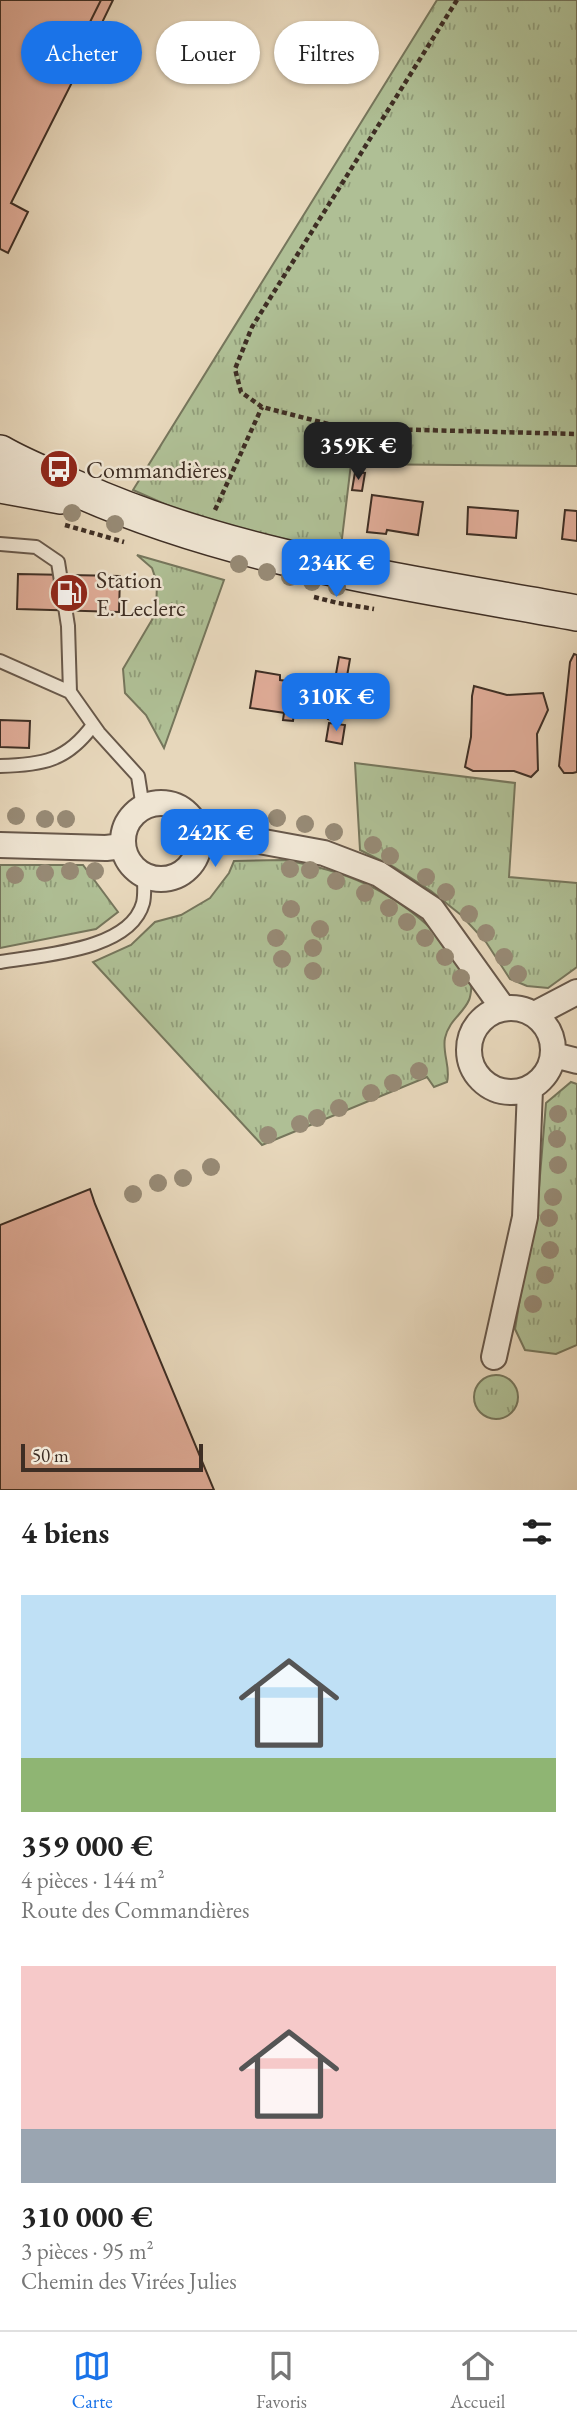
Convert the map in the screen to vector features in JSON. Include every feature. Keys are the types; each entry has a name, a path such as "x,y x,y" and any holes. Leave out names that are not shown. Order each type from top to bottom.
{"main road":[{"path":"0,453 116,506 203,537 349,573 577,613"},
{"path":"0,485 116,506"}],"street":[{"path":"165,803 176,806 193,821 199,842 197,855 191,866 169,879 157,880 134,869 122,846 127,824 143,808 165,803"},
{"path":"199,842 237,837 324,853 379,874 432,909 503,1008"},
{"path":"0,845 106,848 122,846"},
{"path":"535,1014 577,992"},
{"path":"503,1008 522,1008 535,1014 548,1028 553,1042 565,1058 549,1069 542,1080 515,1093 500,1091 484,1084 474,1073 470,1062 468,1047 473,1029 482,1017 503,1008"},
{"path":"494,1357 525,1217 530,1088"}],"lane":[{"path":"0,544 36,547 58,562 68,626 70,692"},
{"path":"0,661 70,692 93,725 138,776 143,808"},
{"path":"0,766 38,765 70,752 93,725"},
{"path":"0,962 95,945 131,923 143,903 144,876"}],"path":[{"path":"457,0 251,327 235,369 241,392 262,407 344,428 577,434"},
{"path":"203,537 262,407"}],"green space":[{"path":"437,0 577,0 577,466 351,464 339,563 183,512 133,490"},
{"path":"137,555 224,580 164,748 146,715 125,693 123,669 156,613 157,583 152,568"},
{"path":"355,763 515,783 509,877 577,883 577,967 548,988 527,986 510,979 486,942 461,915 394,867 360,850"},
{"path":"283,860 347,876 385,894 421,919 443,940 472,984 469,1000 450,1026 445,1038 447,1082 434,1087 427,1077 262,1145 93,962 131,945 155,922 181,915 210,898 229,873 234,861"},
{"path":"0,865 83,865 118,912 96,929 0,948"},
{"path":"571,1082 577,1084 577,1345 556,1354 525,1350 515,1329 536,1224 546,1103"},
{"path":"496,1375 512,1381 518,1397 512,1413 496,1419 480,1413 474,1397 480,1381"}],"building":[{"path":"0,0 101,0 90,21 21,21 21,84 71,84 11,203 28,212 8,253 0,249"},
{"path":"101,0 113,0 103,21 90,21"},
{"path":"355,472 365,473 362,491 352,490"},
{"path":"372,495 423,502 418,535 387,530 386,534 367,532"},
{"path":"468,507 518,511 516,538 467,534"},
{"path":"565,510 577,511 577,541 562,539"},
{"path":"18,574 120,576 119,612 17,609"},
{"path":"574,654 577,655 577,772 564,773 559,766 570,662"},
{"path":"339,657 350,659 339,722 328,719"},
{"path":"256,671 280,675 280,680 310,684 306,716 250,708"},
{"path":"474,686 507,695 543,693 548,710 537,734 538,770 531,777 514,771 473,771 465,767 471,737"},
{"path":"284,713 294,714 293,721 283,720"},
{"path":"0,720 30,721 29,748 0,747"},
{"path":"329,723 345,725 342,744 326,741"},
{"path":"90,1189 214,1490 0,1490 0,1225"}],"place":[{"name":"Commandières","path":"59,469"},
{"name":"Station E. Leclerc","path":"69,593"}]}
